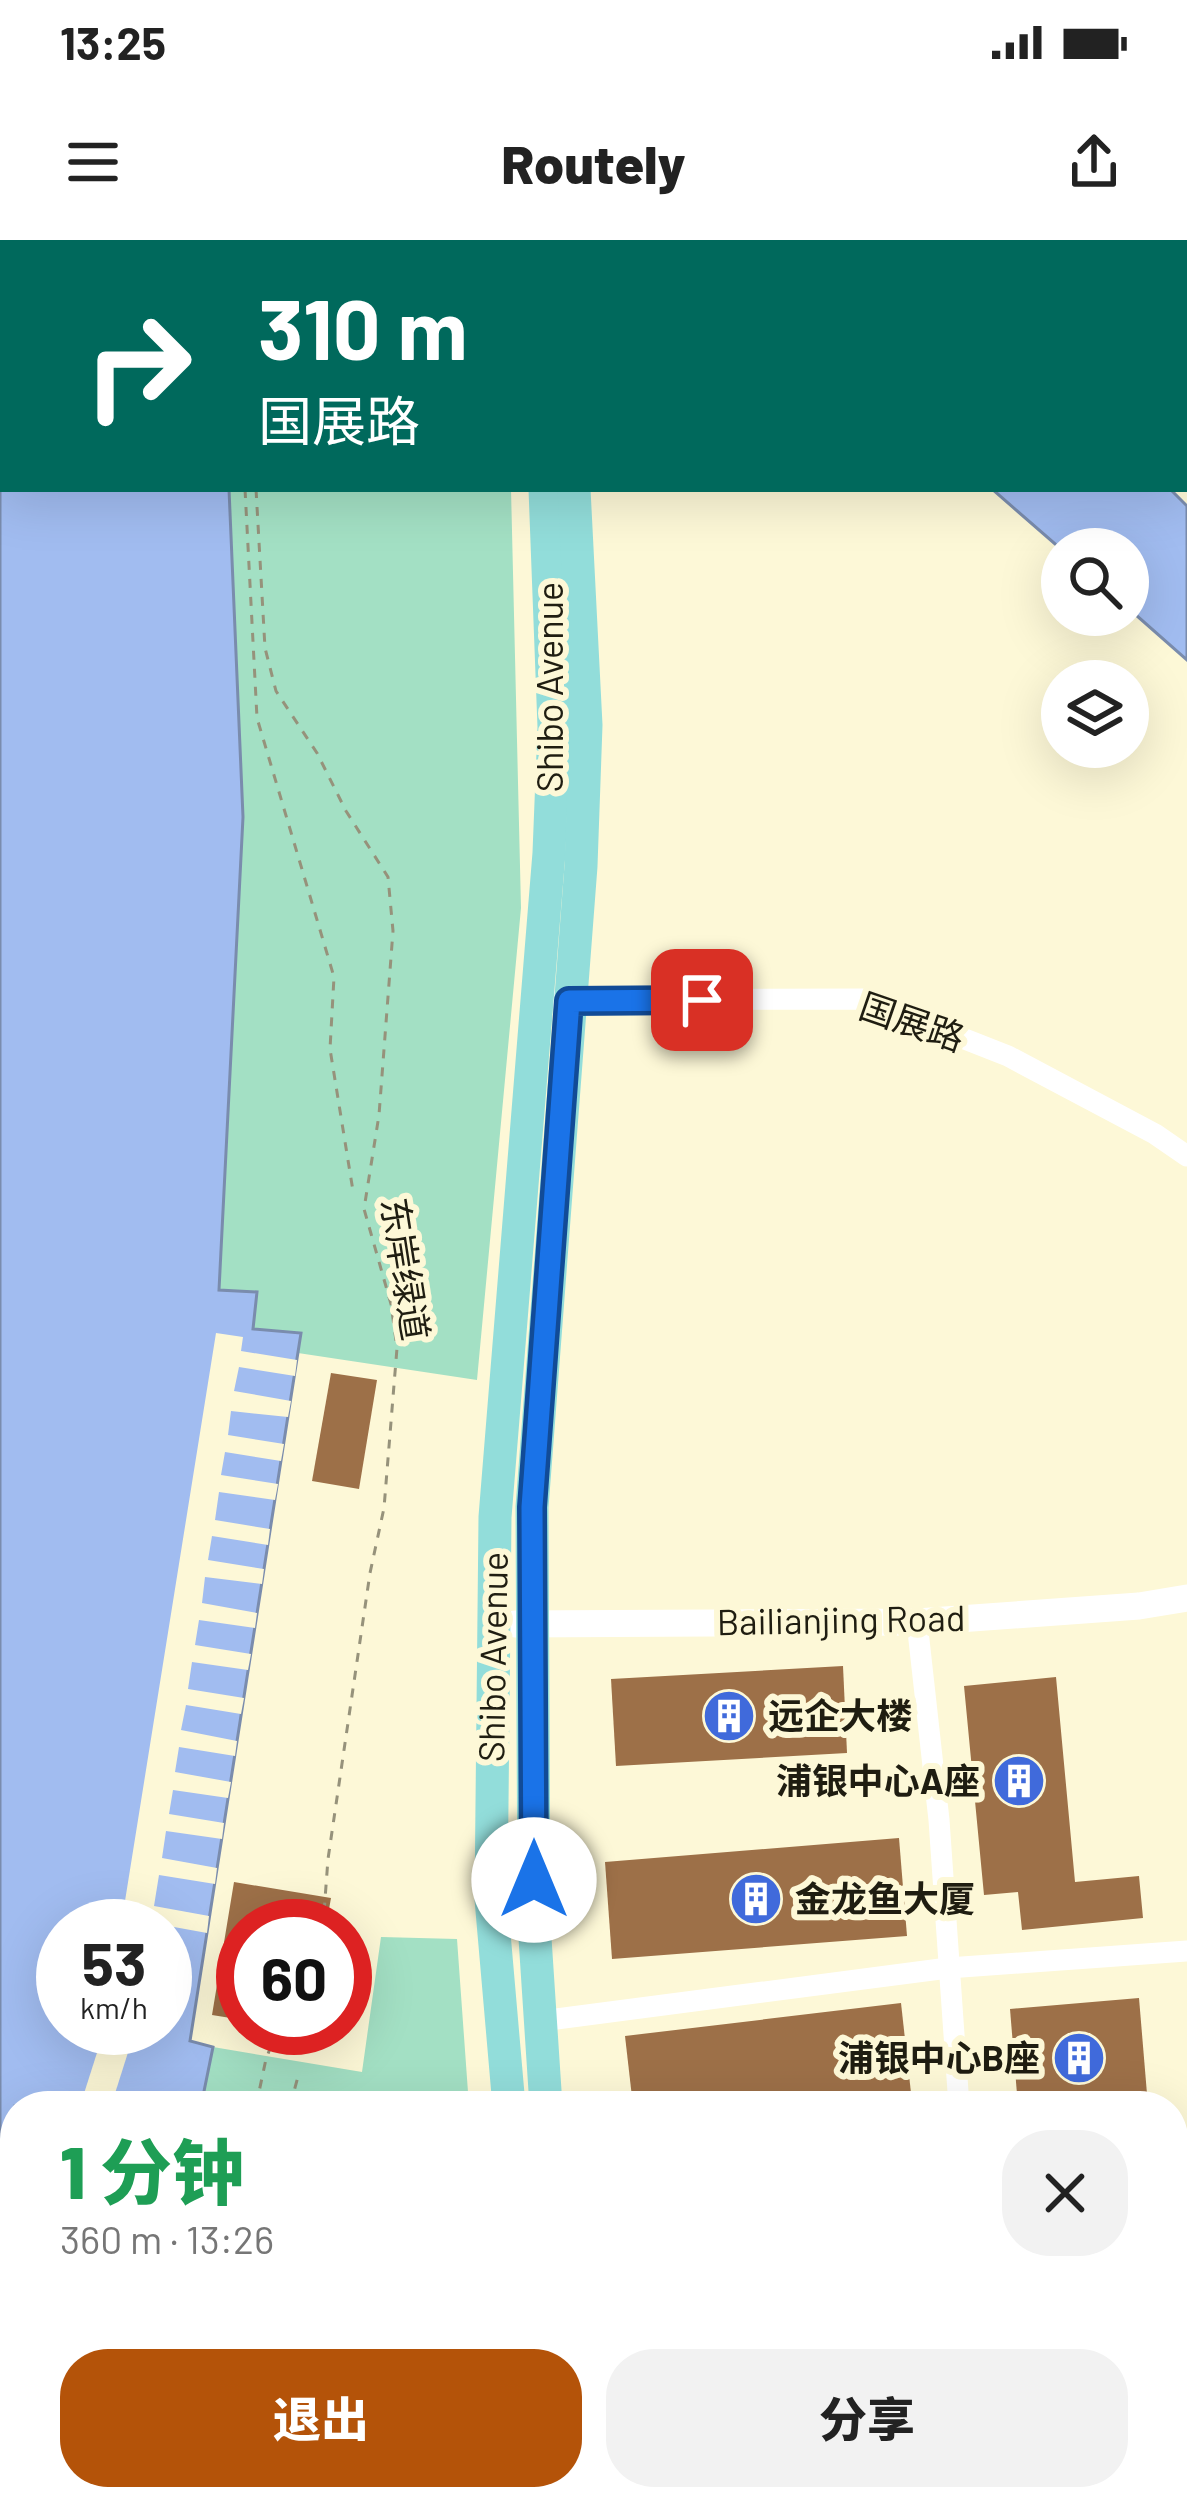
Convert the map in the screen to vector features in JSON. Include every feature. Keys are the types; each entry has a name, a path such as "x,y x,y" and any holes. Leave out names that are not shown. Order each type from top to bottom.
{"main road":[{"name":"Shibo Avenue","path":"545,2091 534,1923 532,1507 553,998 561,500"},
{"name":"Shibo Avenue","path":"508,2091 490,1899 501,1408 553,998"}],"street":[{"name":"国展路","path":"553,998 862,999 1008,1056 1155,1133 1187,1156"},
{"name":"Bailianjing Road","path":"494,1624 917,1622 1139,1606 1187,1598"},
{"path":"917,1622 939,1820 958,2091"},
{"path":"541,2021 948,1968 1187,1951"}],"path":[{"path":"245,492 256,718 334,977 330,1049 353,1191"},
{"name":"东岸绿道","path":"256,492 265,648 276,691 388,877 393,931 379,1115 364,1209 391,1304 397,1348 384,1508 370,1573 324,1899"},
{"path":"259,2091 268,2055"},
{"path":"294,2091 298,2073"}],"green space":[{"path":"229,492 511,492 521,908 477,1380 298,1353 300,1333 252,1329 219,1291 243,817"},
{"path":"381,1937 457,1939 468,2091 204,2091 213,2047 216,2055 261,2055 362,2072 364,2055 372,2055 372,2001"}],"water":[{"path":"0,492 229,492 243,817 219,1290 257,1292 253,1329 301,1333 192,2028 192,1899 36,1899 36,2055 192,2055 192,2042 213,2047 204,2091 0,2091"},
{"path":"995,492 1173,492 1187,506 1187,660 1149,627 1149,528 1041,528 1041,532"}],"pier":[{"path":"216,1333 243,1337 241,1351 297,1360 295,1376 239,1367 234,1391 291,1401 288,1417 231,1411 228,1435 284,1444 281,1461 225,1452 221,1475 278,1484 275,1500 219,1492 215,1520 270,1529 268,1545 212,1536 208,1560 264,1569 262,1584 205,1577 202,1603 257,1613 255,1628 199,1620 195,1645 251,1654 248,1670 192,1662 188,1689 244,1698 241,1714 186,1705 181,1730 237,1741 235,1756 179,1747 175,1772 231,1782 228,1798 173,1790 169,1814 224,1823 222,1839 166,1831 162,1858 217,1868 215,1884 159,1875 155,1899 125,1899"},
{"path":"192,1913 209,1916 207,1933 192,1930"},
{"path":"96,2055 127,2055 116,2091 85,2091"}],"building":[{"path":"331,1373 377,1380 359,1489 312,1481"},
{"name":"远企大楼","path":"843,1666 847,1753 616,1766 611,1679"},
{"name":"浦银中心A座","path":"1056,1677 1075,1882 1139,1876 1143,1918 1022,1930 1018,1892 984,1895 964,1686"},
{"name":"金龙鱼大厦","path":"899,1838 907,1936 612,1959 605,1862"},
{"path":"234,1882 331,1898 331,1899 231,1899"},
{"name":"浦银中心B座","path":"1139,1998 1147,2091 1017,2091 1010,2009"},
{"path":"901,2003 911,2091 631,2091 625,2036"}],"place":[{"name":"远企大楼","path":"729,1716"},
{"name":"浦银中心A座","path":"1019,1781"},
{"name":"金龙鱼大厦","path":"756,1899"},
{"name":"浦银中心B座","path":"1079,2058"}],"route":[{"path":"534,1880 532,1507 569,1001 702,1000"}]}
